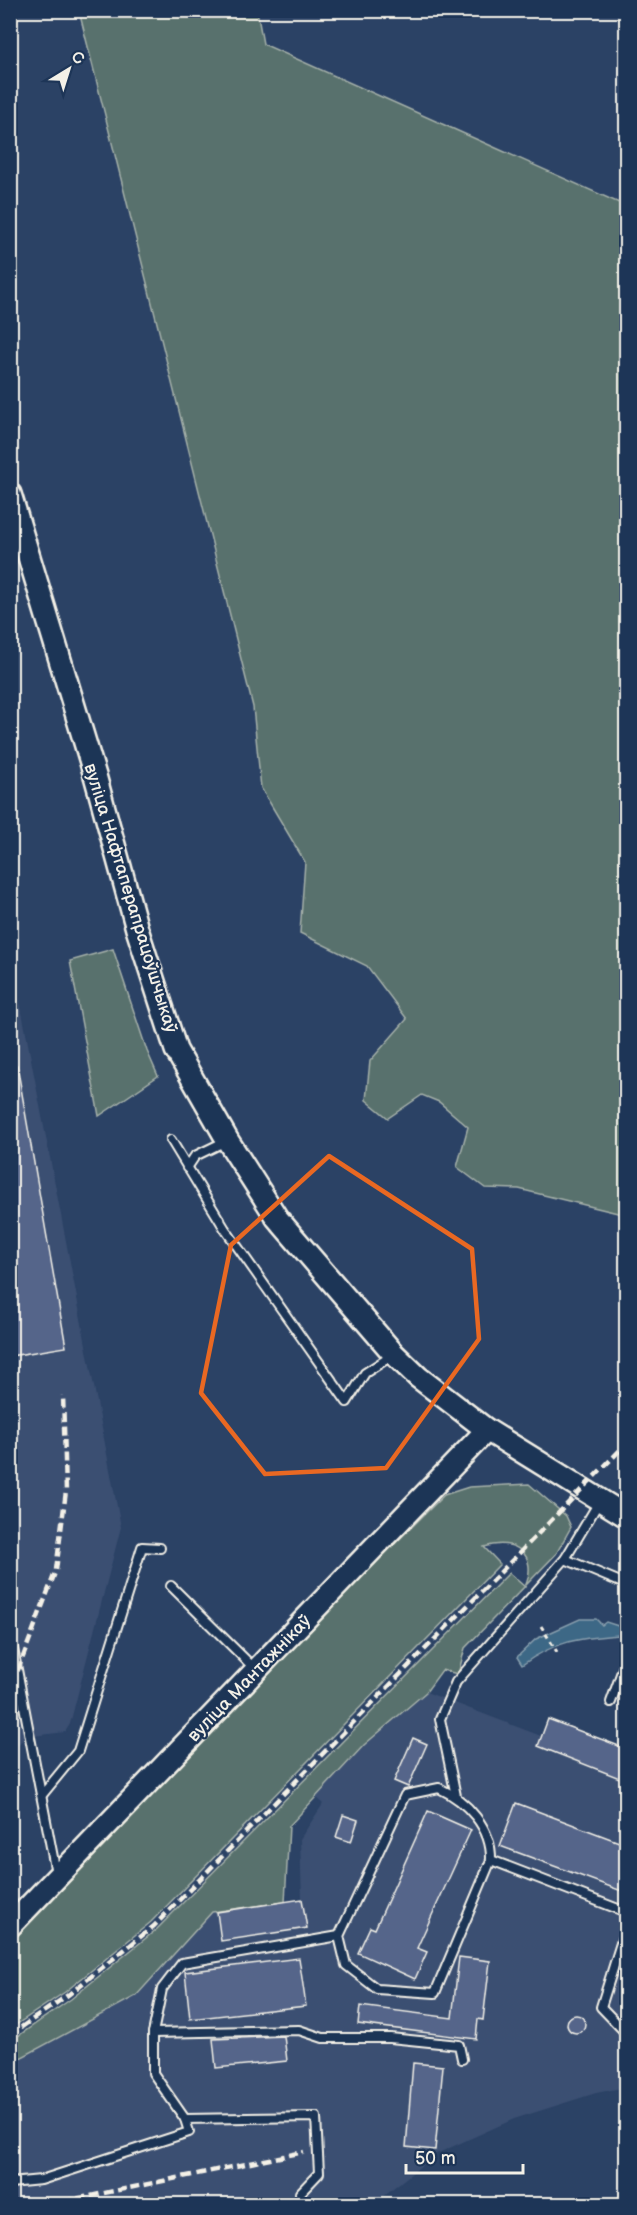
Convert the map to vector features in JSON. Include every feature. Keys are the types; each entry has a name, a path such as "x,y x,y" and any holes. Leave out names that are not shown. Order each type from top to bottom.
{"street":[{"name":"вуліца Нафтаперапрацоўшчыкаў","path":"10,494 96,779 137,929 176,1050 228,1141 277,1218 394,1354 418,1377 487,1430 599,1502 627,1516"},
{"name":"вуліца Мантажнікаў","path":"10,1926 487,1430"}],"lane":[{"path":"171,1140 238,1247 347,1402 364,1373 394,1354"},
{"path":"187,1168 195,1156 228,1141"},
{"path":"456,1796 440,1719 456,1682 565,1559 599,1502"},
{"path":"42,1795 78,1751 142,1546 160,1548"},
{"path":"565,1559 625,1584"},
{"path":"171,1586 256,1670"},
{"path":"10,1633 57,1879"},
{"path":"611,1702 627,1659"},
{"path":"439,1788 456,1796 479,1821 492,1845 491,1860 435,1993 377,1989 346,1965 339,1936 405,1796 439,1788"},
{"path":"491,1860 627,1911"},
{"path":"627,1927 601,2007 627,2033"},
{"path":"10,2183 42,2180 189,2132 185,2119 153,2073 153,2033 162,1989 182,1963 339,1936"},
{"path":"153,2033 299,2030 323,2038 390,2038 459,2045 462,2059"},
{"path":"185,2119 316,2117 319,2173 300,2193"}],"path":[{"path":"541,1626 557,1652"}],"highlighted area":[{"path":"329,1156 472,1249 479,1339 386,1468 265,1474 201,1393 231,1245"}],"shaded area":[{"path":"10,950 121,1527 70,1724 65,1732 25,1737 11,1753"},
{"path":"580,1619 596,1619 602,1625 606,1622 618,1626 621,1630 619,1635 568,1642 545,1651 522,1665 517,1657 536,1639"},
{"path":"426,1692 541,1736 548,1719 626,1749 626,2087 596,2093 514,2119 436,2154 373,2204 11,2204 11,2063 136,1996 212,1912 302,1899 300,1839 323,1804 315,1797 364,1745"}],"green space":[{"path":"79,11 257,11 263,44 626,206 626,1215 519,1189 485,1188 457,1167 468,1127 439,1102 422,1095 388,1118 366,1100 370,1061 407,1019 367,966 300,933 305,862 261,788 253,707"},
{"path":"113,949 147,1051 158,1076 99,1116 70,961"},
{"path":"529,1484 566,1516 571,1527 556,1554 525,1586 529,1575 529,1565 521,1551 505,1544 484,1547 500,1564 151,1922 65,1992 11,2028 11,1942 299,1639 444,1495 469,1487"},
{"path":"509,1573 524,1587 465,1648 458,1674 442,1670 426,1692 364,1745 289,1826 285,1902 212,1912 136,1996 11,2063 11,2041 71,1999 157,1929"}],"building":[{"path":"10,1065 17,1065 66,1347 10,1356"},
{"path":"548,1719 627,1749 627,1781 538,1746"},
{"path":"413,1738 427,1744 408,1787 394,1781"},
{"path":"516,1803 627,1845 627,1893 500,1846"},
{"path":"428,1811 471,1830 417,1948 427,1952 415,1979 358,1953 370,1927 375,1929"},
{"path":"343,1815 358,1820 351,1842 336,1837"},
{"path":"302,1899 307,1928 221,1941 217,1912"},
{"path":"459,1957 490,1961 483,2020 478,2019 476,2039 358,2024 360,2006 452,2018"},
{"path":"299,1958 306,2006 190,2019 185,1972"},
{"path":"576,2015 582,2018 585,2024 582,2030 576,2033 570,2030 567,2024 570,2018"},
{"path":"284,2036 287,2061 216,2068 213,2039"},
{"path":"413,2063 443,2066 435,2150 406,2147"}],"railway":[{"path":"10,1682 18,1670 56,1570 66,1491 63,1395"},
{"path":"10,2035 68,1995 154,1926 626,1444"},
{"path":"51,2204 304,2152"}]}
